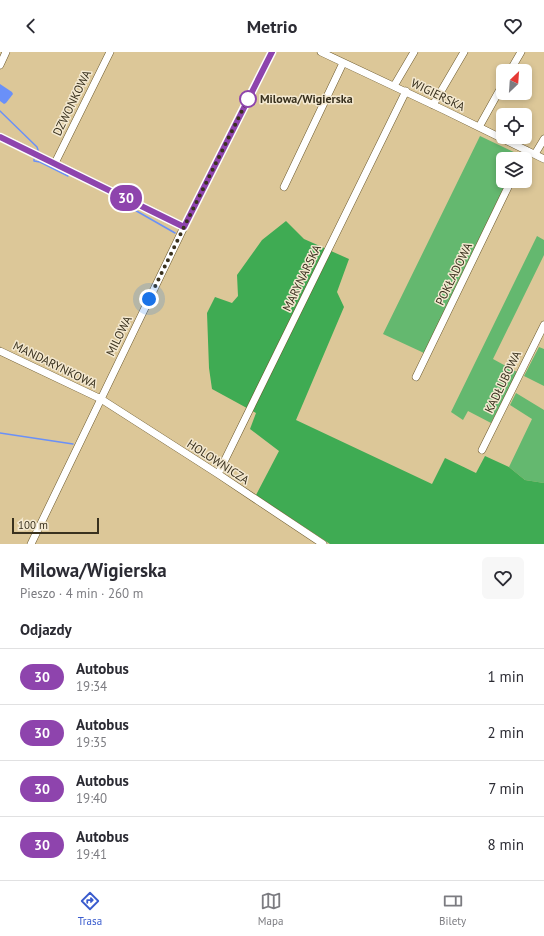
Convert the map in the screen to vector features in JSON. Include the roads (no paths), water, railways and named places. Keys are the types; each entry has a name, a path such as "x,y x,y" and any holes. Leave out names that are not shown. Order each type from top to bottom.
{"street":[{"path":"0,65 6,52"},
{"name":"DZWONKOWA","path":"55,163 110,52"},
{"name":"MILOWA","path":"31,544 184,227 272,52"},
{"name":"WIGIERSKA","path":"321,52 544,159"},
{"path":"394,86 414,52"},
{"path":"434,105 464,52"},
{"path":"514,64 521,52"},
{"path":"284,187 343,63"},
{"name":"MARYNARSKA","path":"218,474 406,92"},
{"path":"478,127 496,96"},
{"path":"0,137 184,227"},
{"path":"535,154 544,139"},
{"name":"POKŁADOWA","path":"416,377 508,188"},
{"name":"KADŁUBOWA","path":"482,450 544,325"},
{"name":"MANDARYNKOWA","path":"0,351 101,399"},
{"name":"HOLOWNICZA","path":"101,399 323,544"}],"water":[{"path":"0,84 13,94 4,104 0,101"}],"waterway":[{"path":"0,111 37,147 38,150"},
{"path":"34,159 34,161 40,162 68,176"},
{"path":"119,201 175,233"},
{"path":"141,323 149,307"},
{"path":"0,433 73,444"}],"place":[{"name":"Milowa/Wigierska","path":"248,99"}]}
